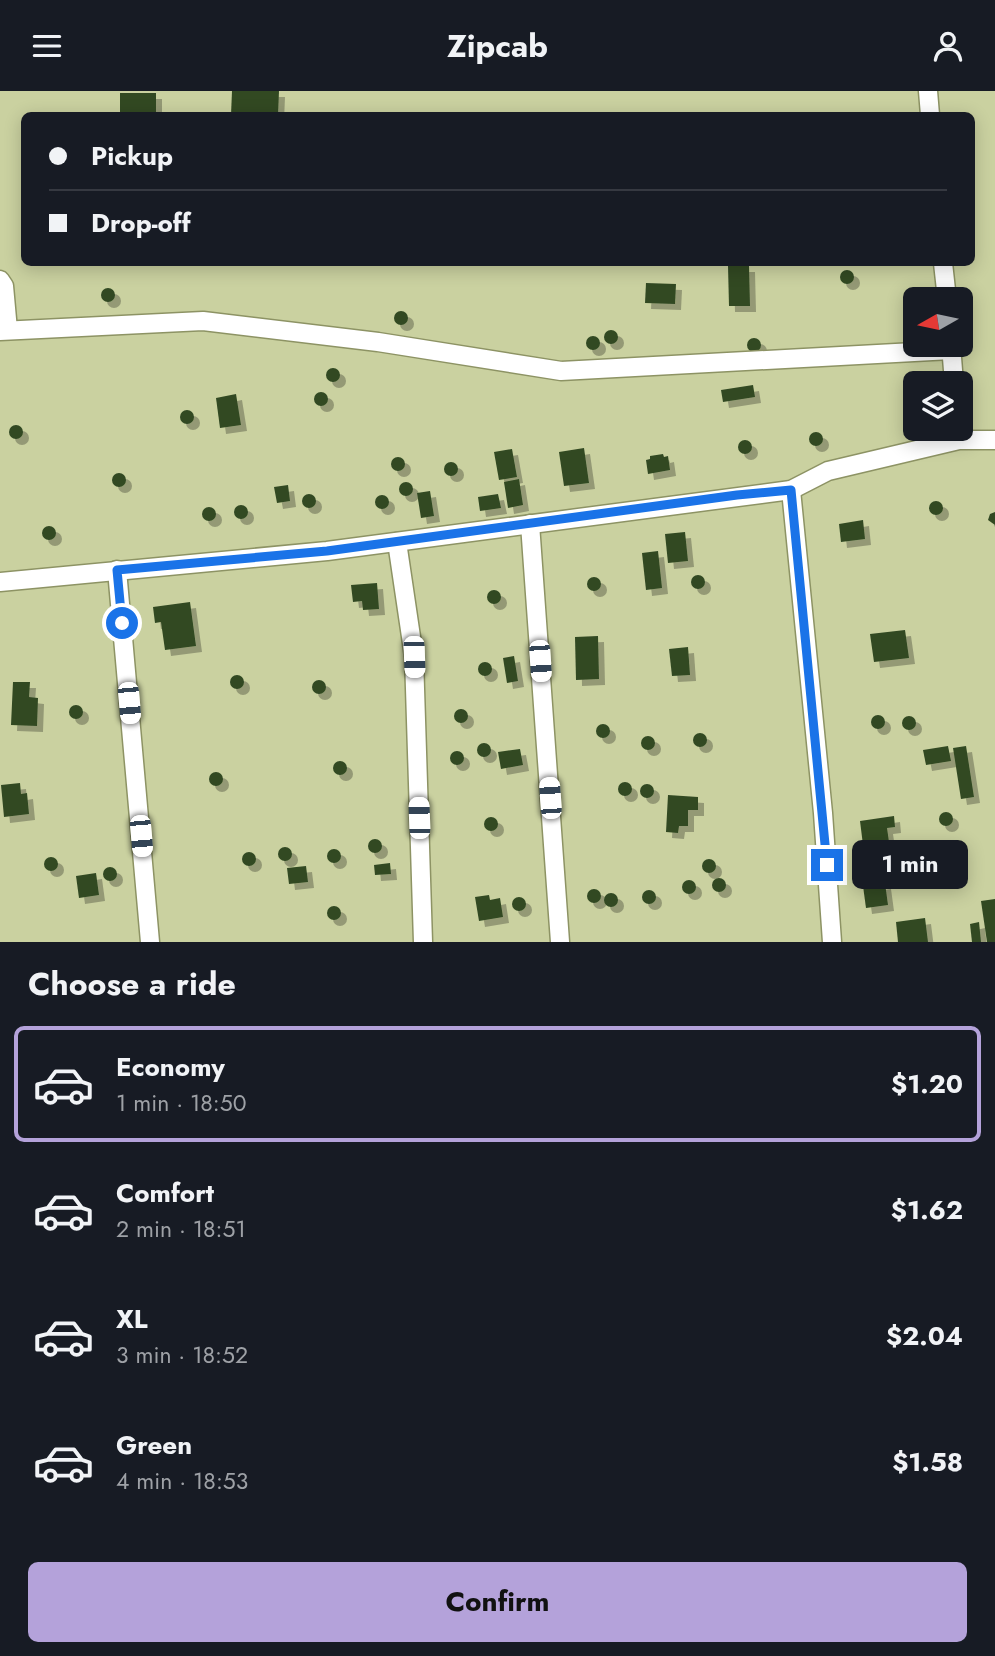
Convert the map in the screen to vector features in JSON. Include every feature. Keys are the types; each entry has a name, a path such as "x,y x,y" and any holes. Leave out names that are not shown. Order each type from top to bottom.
{"street":[{"path":"928,91 930,112"},
{"path":"943,266 946,287"},
{"path":"0,280 4,286 4,331 203,321 378,342 561,371 903,350"},
{"path":"973,436 995,440"},
{"path":"0,582 327,551 791,490 828,471 934,441"},
{"path":"791,490 823,813 832,942"},
{"path":"530,524 561,942"},
{"path":"397,542 414,657 423,942"},
{"path":"117,570 150,942"}],"building":[{"path":"232,91 279,91 278,112 231,112"},
{"path":"120,93 156,93 156,112 120,112"},
{"path":"728,266 749,266 750,306 729,306"},
{"path":"847,270 852,272 852,282 847,284 842,282 840,277 842,272"},
{"path":"646,283 676,284 675,304 645,303"},
{"path":"108,288 113,290 113,300 108,302 103,300 101,295 103,290"},
{"path":"401,311 406,313 406,323 401,325 396,323 394,318 396,313"},
{"path":"611,330 616,332 616,342 611,344 606,342 604,337 606,332"},
{"path":"593,336 598,338 598,348 593,350 588,348 586,343 588,338"},
{"path":"754,338 759,340 759,350 754,352 749,350 747,345 749,340"},
{"path":"333,368 338,370 338,380 333,382 328,380 326,375 328,370"},
{"path":"753,385 755,397 723,402 721,390"},
{"path":"321,392 326,394 326,404 321,406 316,404 314,399 316,394"},
{"path":"236,394 241,425 220,428 216,398"},
{"path":"187,410 192,412 192,422 187,424 182,422 180,417 182,412"},
{"path":"16,425 21,427 21,437 16,439 11,437 9,432 11,427"},
{"path":"816,432 821,434 821,444 816,446 811,444 809,439 811,434"},
{"path":"745,440 750,442 750,452 745,454 740,452 738,447 740,442"},
{"path":"584,448 589,483 564,486 559,452"},
{"path":"512,449 517,477 499,480 494,452"},
{"path":"663,454 664,457 668,456 670,470 648,474 646,460 650,459 650,456"},
{"path":"398,457 403,459 403,469 398,471 393,469 391,464 393,459"},
{"path":"451,462 456,464 456,474 451,476 446,474 444,469 446,464"},
{"path":"119,473 124,475 124,485 119,487 114,485 112,480 114,475"},
{"path":"519,479 523,505 508,508 504,482"},
{"path":"406,482 411,484 411,494 406,496 401,494 399,489 401,484"},
{"path":"288,485 290,501 277,503 274,487"},
{"path":"430,491 434,516 421,518 417,493"},
{"path":"309,494 314,496 314,506 309,508 304,506 302,501 304,496"},
{"path":"498,494 501,508 480,511 478,497"},
{"path":"382,495 387,497 387,507 382,509 377,507 375,502 377,497"},
{"path":"936,501 941,503 941,513 936,515 931,513 929,508 931,503"},
{"path":"241,505 246,507 246,517 241,519 236,517 234,512 236,507"},
{"path":"209,507 214,509 214,519 209,521 204,519 202,514 204,509"},
{"path":"995,512 995,525 988,520 990,514"},
{"path":"863,520 865,539 841,542 839,524"},
{"path":"49,526 54,528 54,538 49,540 44,538 42,533 44,528"},
{"path":"685,532 688,561 668,563 665,534"},
{"path":"658,551 662,588 646,590 642,553"},
{"path":"698,575 703,577 703,587 698,589 693,587 691,582 693,577"},
{"path":"594,577 599,579 599,589 594,591 589,589 587,584 589,579"},
{"path":"377,583 379,609 363,610 362,601 353,602 351,585"},
{"path":"494,590 499,592 499,602 494,604 489,602 487,597 489,592"},
{"path":"190,602 196,646 165,650 161,622 155,623 153,607"},
{"path":"905,630 909,658 874,662 870,634"},
{"path":"598,636 599,679 576,680 575,637"},
{"path":"688,647 690,675 672,676 669,649"},
{"path":"514,656 518,681 507,683 503,658"},
{"path":"485,662 490,664 490,674 485,676 480,674 478,669 480,664"},
{"path":"237,675 242,677 242,687 237,689 232,687 230,682 232,677"},
{"path":"319,680 324,682 324,692 319,694 314,692 312,687 314,682"},
{"path":"13,682 30,682 29,697 38,698 37,726 11,725"},
{"path":"76,705 81,707 81,717 76,719 71,717 69,712 71,707"},
{"path":"461,709 466,711 466,721 461,723 456,721 454,716 456,711"},
{"path":"878,715 883,717 883,727 878,729 873,727 871,722 873,717"},
{"path":"909,716 914,718 914,728 909,730 904,728 902,723 904,718"},
{"path":"603,724 608,726 608,736 603,738 598,736 596,731 598,726"},
{"path":"700,733 705,735 705,745 700,747 695,745 693,740 695,735"},
{"path":"648,736 653,738 653,748 648,750 643,748 641,743 643,738"},
{"path":"484,743 489,745 489,755 484,757 479,755 477,750 479,745"},
{"path":"948,746 951,761 926,765 923,750"},
{"path":"966,746 974,797 961,799 953,748"},
{"path":"520,749 523,765 501,769 498,752"},
{"path":"457,751 462,753 462,763 457,765 452,763 450,758 452,753"},
{"path":"340,761 345,763 345,773 340,775 335,773 333,768 335,763"},
{"path":"216,772 221,774 221,784 216,786 211,784 209,779 211,774"},
{"path":"625,782 630,784 630,794 625,796 620,794 618,789 620,784"},
{"path":"20,783 21,794 27,793 29,814 4,817 1,785"},
{"path":"647,784 652,786 652,796 647,798 642,796 640,791 642,786"},
{"path":"668,795 698,797 698,810 688,810 688,826 679,826 678,833 666,832"},
{"path":"946,812 951,814 951,824 946,826 941,824 939,819 941,814"},
{"path":"894,816 895,827 887,828 890,849 864,853 860,821"},
{"path":"491,817 496,819 496,829 491,831 486,829 484,824 486,819"},
{"path":"375,839 380,841 380,851 375,853 370,851 368,846 370,841"},
{"path":"285,847 290,849 290,859 285,861 280,859 278,854 280,849"},
{"path":"334,849 339,851 339,861 334,863 329,861 327,856 329,851"},
{"path":"249,852 254,854 254,864 249,866 244,864 242,859 244,854"},
{"path":"51,857 56,859 56,869 51,871 46,869 44,864 46,859"},
{"path":"709,859 714,861 714,871 709,873 704,871 702,866 704,861"},
{"path":"390,863 391,874 375,875 374,865"},
{"path":"306,866 308,882 289,884 287,868"},
{"path":"110,867 115,869 115,879 110,881 105,879 103,874 105,869"},
{"path":"96,873 99,895 79,898 76,876"},
{"path":"719,878 724,880 724,890 719,892 714,890 712,885 714,880"},
{"path":"689,880 694,882 694,892 689,894 684,892 682,887 684,882"},
{"path":"885,883 888,905 866,908 863,886"},
{"path":"594,889 599,891 599,901 594,903 589,901 587,896 589,891"},
{"path":"649,890 654,892 654,902 649,904 644,902 642,897 644,892"},
{"path":"611,893 616,895 616,905 611,907 606,905 604,900 606,895"},
{"path":"489,895 490,900 500,898 503,917 479,921 475,897"},
{"path":"519,897 524,899 524,909 519,911 514,909 512,904 514,899"},
{"path":"995,899 995,942 987,942 981,901"},
{"path":"334,906 339,908 339,918 334,920 329,918 327,913 329,908"},
{"path":"925,918 928,942 898,942 896,922"},
{"path":"979,922 981,942 972,942 970,924"}],"route":[{"path":"122,623 117,570 327,551 791,490 827,865"}]}
